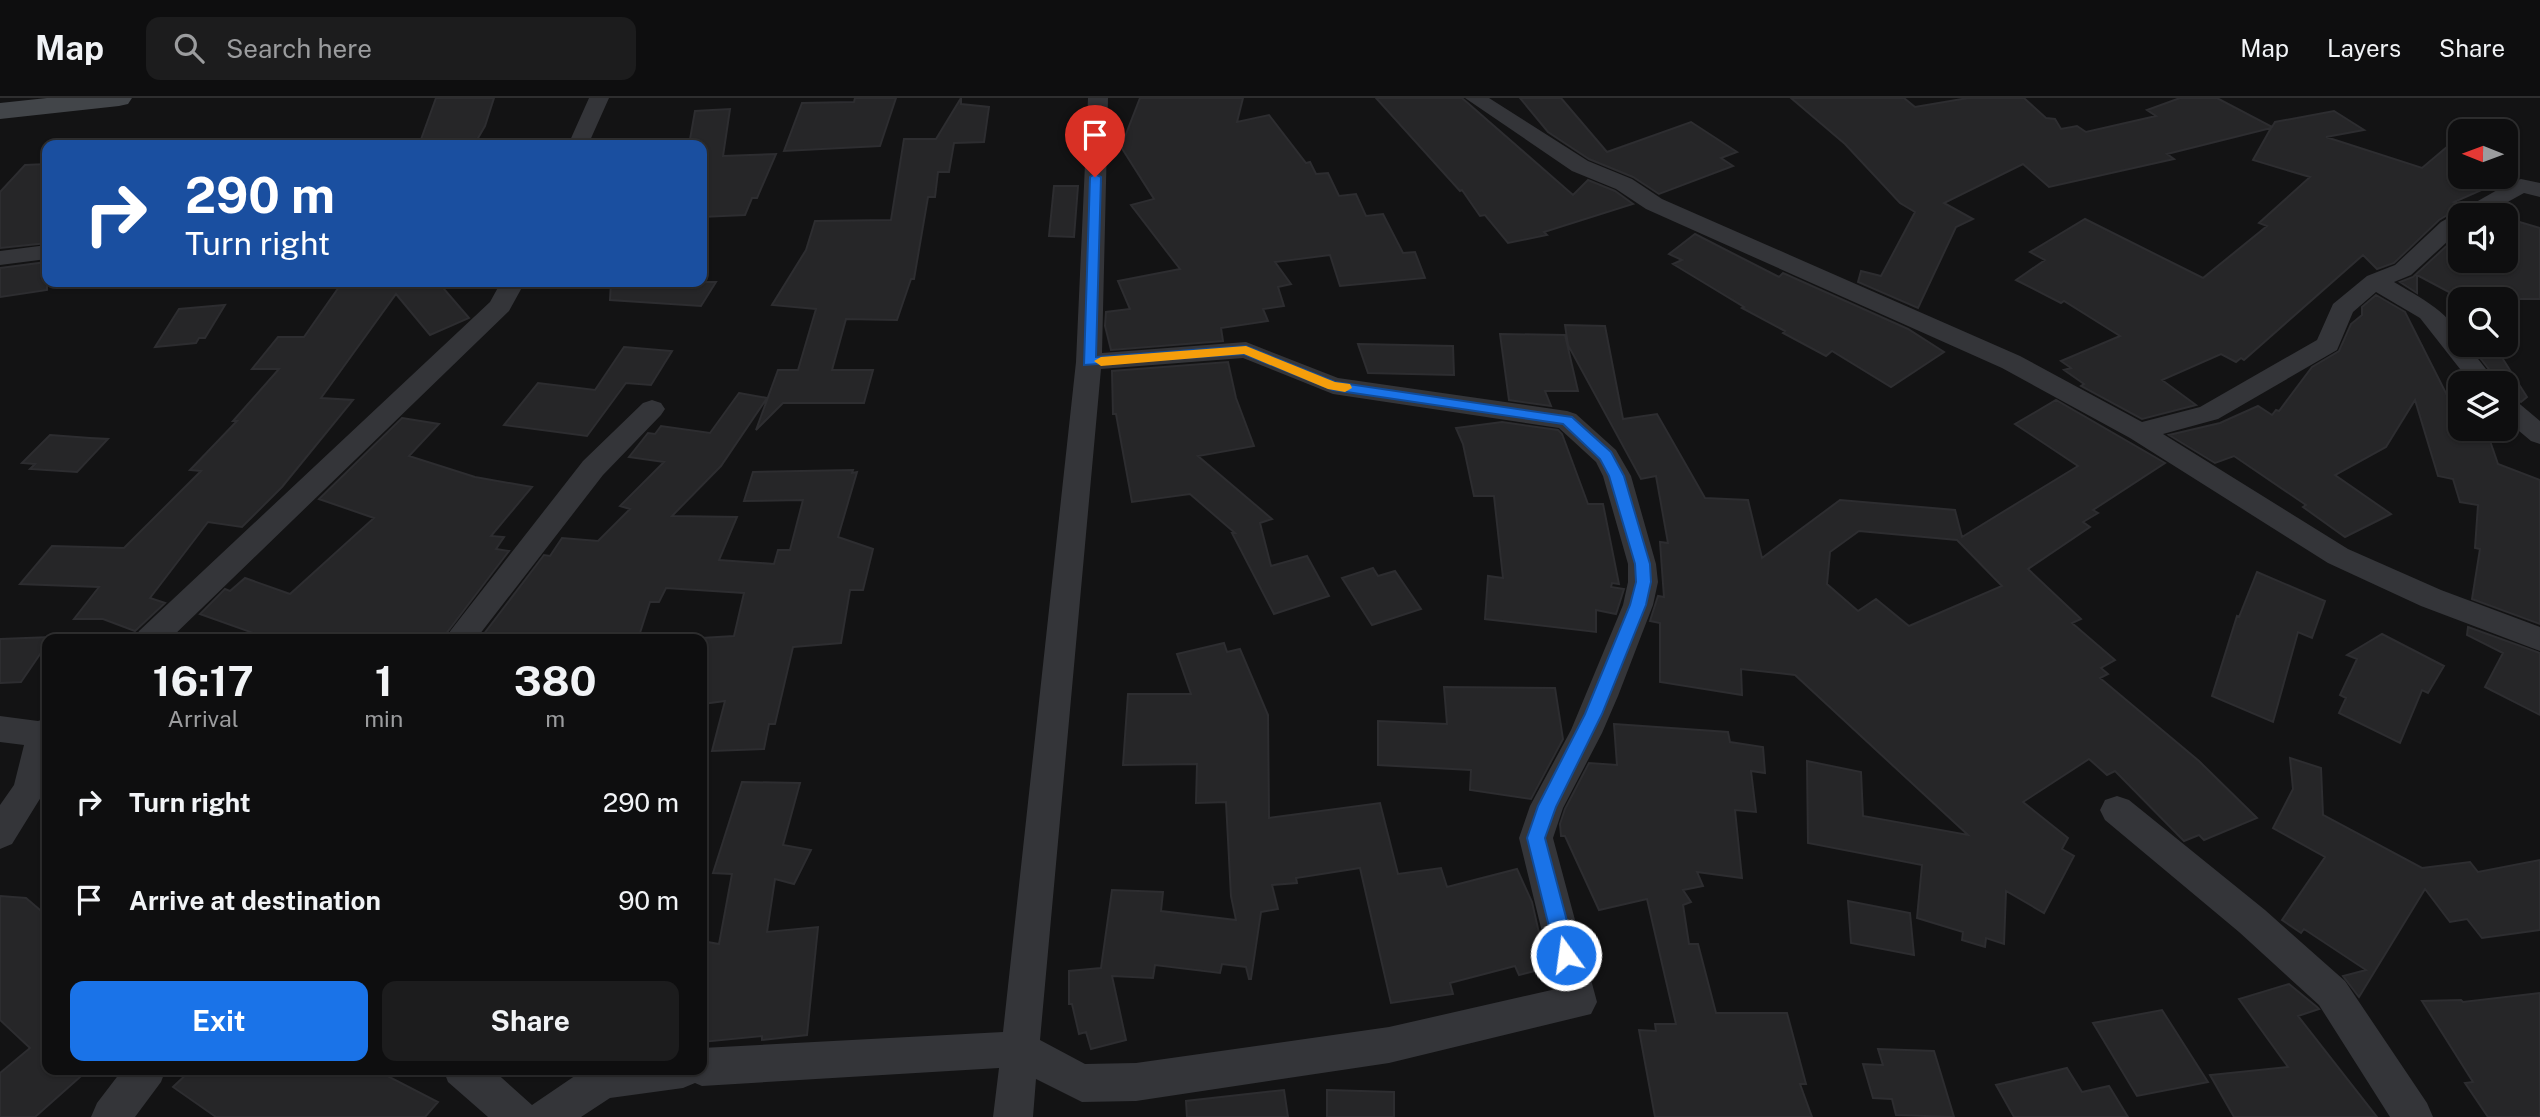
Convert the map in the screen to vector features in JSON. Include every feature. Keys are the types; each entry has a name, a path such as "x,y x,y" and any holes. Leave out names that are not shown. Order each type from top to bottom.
{"street":[{"path":"0,99 10,98"},
{"path":"0,111 118,98"},
{"path":"580,140 599,98"},
{"path":"1013,1117 1089,362 1098,98"},
{"path":"1475,98 1580,166 1624,184 1654,204 2011,362 2139,432 2338,556 2431,598 2540,639"},
{"path":"2487,203 2521,186 2540,190"},
{"path":"2139,432 2209,413 2328,344 2342,309 2375,281 2403,270 2448,231"},
{"path":"0,258 42,253"},
{"path":"2375,281 2429,313 2475,371"},
{"path":"155,634 490,316 500,306 510,287"},
{"path":"707,1067 1018,1049 1082,1083 1136,1082 1389,1045 1578,1002 1536,838 1547,806 1586,733 1602,696 1638,605 1643,582 1642,564 1617,476 1606,456 1567,420 1333,386 1246,350 1089,362"},
{"path":"463,634 593,468 652,409"},
{"path":"2518,416 2540,435"},
{"path":"0,729 42,733"},
{"path":"0,834 29,789 42,746"},
{"path":"2117,810 2252,921 2332,993 2413,1117"},
{"path":"111,1117 142,1075"},
{"path":"469,1075 519,1117"},
{"path":"547,1117 603,1080 639,1075"}],"building":[{"path":"436,98 494,98 485,126 477,140 421,140"},
{"path":"855,98 896,98 880,146 784,151 802,103 854,102"},
{"path":"961,98 961,104 989,107 984,142 954,143 949,172 938,172 935,197 928,197 914,279 911,279 897,320 846,319 832,370 873,370 864,403 783,403 756,430 778,370 798,370 816,309 772,305 806,250 815,221 891,220 904,139 936,139"},
{"path":"1140,98 1243,98 1237,122 1269,115 1306,163 1310,162 1316,174 1328,173 1339,196 1356,194 1366,216 1383,214 1403,253 1415,252 1425,278 1340,286 1330,255 1275,262 1291,284 1278,287 1284,306 1263,309 1268,321 1221,328 1223,341 1111,350 1105,326 1106,312 1130,309 1118,281 1180,269 1131,205 1154,199 1121,147"},
{"path":"1376,98 1462,98 1573,195 1588,180 1615,191 1633,204 1544,232 1547,235 1508,243 1485,215 1480,216 1462,190 1460,191"},
{"path":"1520,98 1561,98 1607,152 1691,122 1737,152 1721,158 1733,166 1659,194 1633,177 1589,159 1548,132"},
{"path":"1791,98 1904,98 1915,107 1968,98 2024,98 2046,118 2055,119 2061,129 2077,126 2086,132 2156,116 2147,110 2180,98 2217,98 2272,127 2275,122 2334,111 2364,130 2326,137 2422,168 2448,146 2448,189 2484,189 2454,202 2457,203 2448,203 2448,215 2394,263 2377,269 2363,255 2244,360 2241,358 2236,362 2221,354 2162,380 2196,405 2142,419 2081,386 2084,384 2064,370 2071,368 2061,361 2120,336 2064,301 2061,303 2016,280 2045,260 2030,252 2085,219 2203,278 2267,226 2259,223 2310,177 2253,160 2271,128 2167,154 2174,159 2049,187 2023,164 1944,203 1973,219 1956,227 1918,308 1858,282 1861,271 1881,276 1915,212 1900,203 1845,144"},
{"path":"730,109 723,156 776,154 757,198 752,198 745,215 707,217 707,140 690,140 695,111"},
{"path":"42,164 42,244 0,248 0,192 25,165"},
{"path":"1054,186 1078,186 1074,237 1049,236"},
{"path":"2518,222 2540,228 2540,299 2518,299 2518,287 2448,287 2448,292 2417,275 2417,293 2400,282 2413,277 2448,245 2448,273 2518,273"},
{"path":"1695,234 1779,277 1783,273 1908,329 1944,352 1891,387 1832,351 1826,356 1783,333 1785,331 1742,308 1744,307 1673,264 1682,260 1669,254"},
{"path":"42,263 42,287 47,287 47,290 0,297 0,268"},
{"path":"707,282 716,282 701,306 610,300 611,287 707,287"},
{"path":"339,287 442,287 469,318 430,335 396,294 321,398 353,400 282,487 242,527 208,522 150,598 165,603 135,631 103,619 74,619 99,587 20,584 52,546 124,548 201,471 190,470 237,421 233,421 279,369 252,369 278,337 304,337"},
{"path":"2376,295 2405,312 2448,397 2448,441 2490,441 2498,464 2540,480 2540,624 2472,599 2480,549 2475,548 2478,505 2460,502 2453,479 2438,476 2415,400 2386,447 2335,475 2391,514 2345,537 2303,507 2306,505 2234,456 2215,463 2169,435 2220,423 2258,406 2272,415 2276,410 2279,411 2312,367 2339,351 2351,324 2362,315 2362,307"},
{"path":"225,305 205,338 199,338 196,343 155,347 179,309"},
{"path":"1565,325 1605,326 1623,419 1657,414 1705,498 1748,500 1762,558 1840,500 1955,510 1962,537 2078,466 2015,424 2056,400 2165,463 2093,510 2098,513 2083,522 2090,527 2028,569 2081,619 2072,623 2115,660 2101,668 2108,674 2100,678 2199,761 2257,818 2204,840 2199,835 2184,841 2115,771 2107,775 2089,759 2023,802 2068,838 2062,849 2074,856 2044,913 2006,891 2004,944 1986,938 1985,947 1962,940 1963,932 1917,918 1922,865 1808,843 1807,761 1861,772 1863,816 1968,835 1795,675 1741,669 1742,695 1660,682 1660,623 1650,621 1658,596 1664,597 1660,542 1668,543 1656,476 1641,479 1568,345","holes":["1859,531 1957,540 2002,586 1909,626 1876,599 1858,611 1827,584 1830,552"]},
{"path":"1500,334 1565,335 1578,391 1545,391 1551,406 1509,400"},
{"path":"1358,344 1453,346 1454,375 1368,373"},
{"path":"624,347 672,351 651,385 626,383 587,436 504,425 538,383 595,390"},
{"path":"2479,357 2502,357 2510,371 2490,371"},
{"path":"1228,362 1236,398 1254,446 1198,456 1272,519 1260,523 1271,566 1307,556 1329,596 1274,614 1232,533 1235,533 1190,494 1132,502 1116,414 1113,414 1112,371"},
{"path":"2518,383 2527,397 2521,402 2518,400"},
{"path":"739,393 767,398 721,466 672,516 737,517 719,560 774,564 778,550 790,550 803,500 744,501 753,472 857,472 838,537 873,549 863,590 850,590 841,643 793,647 775,724 769,724 764,749 712,751 725,701 707,703 707,638 734,636 744,593 666,588 659,602 650,602 640,634 484,634 544,555 550,556 562,538 598,541 630,509 620,506 664,462 629,457 648,433 655,434 661,426 710,433"},
{"path":"402,418 439,424 409,456 475,477 532,487 491,536 504,537 496,549 509,551 446,634 256,634 200,614 225,589 230,591 245,578 290,594 374,518 319,499"},
{"path":"1502,422 1558,430 1562,434 1588,504 1603,504 1619,584 1612,583 1611,587 1624,589 1616,614 1596,610 1596,632 1485,619 1488,576 1503,578 1494,496 1474,496 1463,444 1456,428"},
{"path":"50,435 108,439 77,472 30,469 35,464 22,463"},
{"path":"1373,568 1378,576 1395,571 1421,609 1372,625 1342,578"},
{"path":"2257,572 2325,601 2312,638 2298,632 2273,722 2212,696 2237,616 2239,617"},
{"path":"2468,627 2540,653 2540,715 2485,687 2503,653 2467,635"},
{"path":"2382,634 2444,666 2428,693 2422,690 2400,743 2339,713 2346,698 2340,695 2357,659 2347,655"},
{"path":"42,637 42,651 21,682 0,683 0,639"},
{"path":"1224,643 1227,652 1240,649 1268,715 1269,818 1380,803 1398,874 1441,868 1447,887 1517,869 1532,902 1547,968 1519,975 1515,966 1450,983 1453,994 1391,1003 1360,868 1296,878 1297,883 1272,885 1278,909 1261,912 1251,979 1246,967 1222,964 1220,973 1155,965 1153,978 1112,976 1126,1040 1091,1049 1086,1032 1079,1034 1072,1004 1069,1004 1069,971 1101,968 1112,890 1163,892 1161,911 1236,920 1231,896 1226,802 1196,803 1197,764 1123,765 1128,694 1191,694 1177,654"},
{"path":"1444,687 1555,688 1563,739 1531,799 1470,790 1471,770 1378,765 1378,721 1447,724"},
{"path":"1614,724 1728,732 1730,742 1763,747 1765,773 1751,771 1756,812 1735,810 1742,878 1697,872 1703,886 1683,890 1691,902 1683,905 1689,944 1698,944 1716,1013 1787,1013 1806,1084 1800,1084 1812,1117 1655,1117 1639,1030 1656,1031 1655,1024 1676,1024 1647,899 1599,910 1565,836 1561,836 1560,824 1565,809 1589,763 1617,765"},
{"path":"2290,758 2321,768 2323,815 2422,868 2470,862 2478,872 2540,860 2540,930 2482,938 2467,919 2450,922 2425,889 2359,997 2343,976 2366,970 2304,929 2301,933 2282,920 2325,857 2273,828 2293,789"},
{"path":"742,782 800,783 783,845 811,850 794,884 775,879 767,932 818,927 807,1035 707,1042 707,942 719,944 732,874 713,873"},
{"path":"0,896 26,898 42,912 42,1075 82,1075 35,1117 0,1117 0,1073 30,1048 0,1020"},
{"path":"1848,901 1910,913 1914,955 1851,943"},
{"path":"2289,984 2319,1009 2298,1016 2377,1117 2234,1117 2210,1075 2288,1067 2239,999"},
{"path":"2540,993 2540,1117 2488,1117 2465,1083 2473,1082 2422,1001 2463,1002"},
{"path":"2162,1010 2208,1082 2137,1096 2093,1023"},
{"path":"1878,1049 1934,1051 1954,1117 1896,1115 1892,1099 1873,1098 1863,1064 1883,1065"},
{"path":"2067,1068 2082,1092 2109,1086 2128,1117 2014,1117 1996,1085"},
{"path":"186,1075 386,1075 438,1102 425,1117 216,1117 173,1087"},
{"path":"1284,1090 1288,1117 1187,1117 1186,1101"},
{"path":"1327,1090 1394,1092 1394,1117 1327,1117"}],"slow traffic":[{"path":"1101,361 1246,350 1333,386 1345,388"}],"route":[{"path":"1095,177 1089,362 1246,350 1333,386 1567,420 1606,456 1617,476 1642,564 1643,582 1638,605 1594,714 1547,806 1536,838 1566,955"}]}
